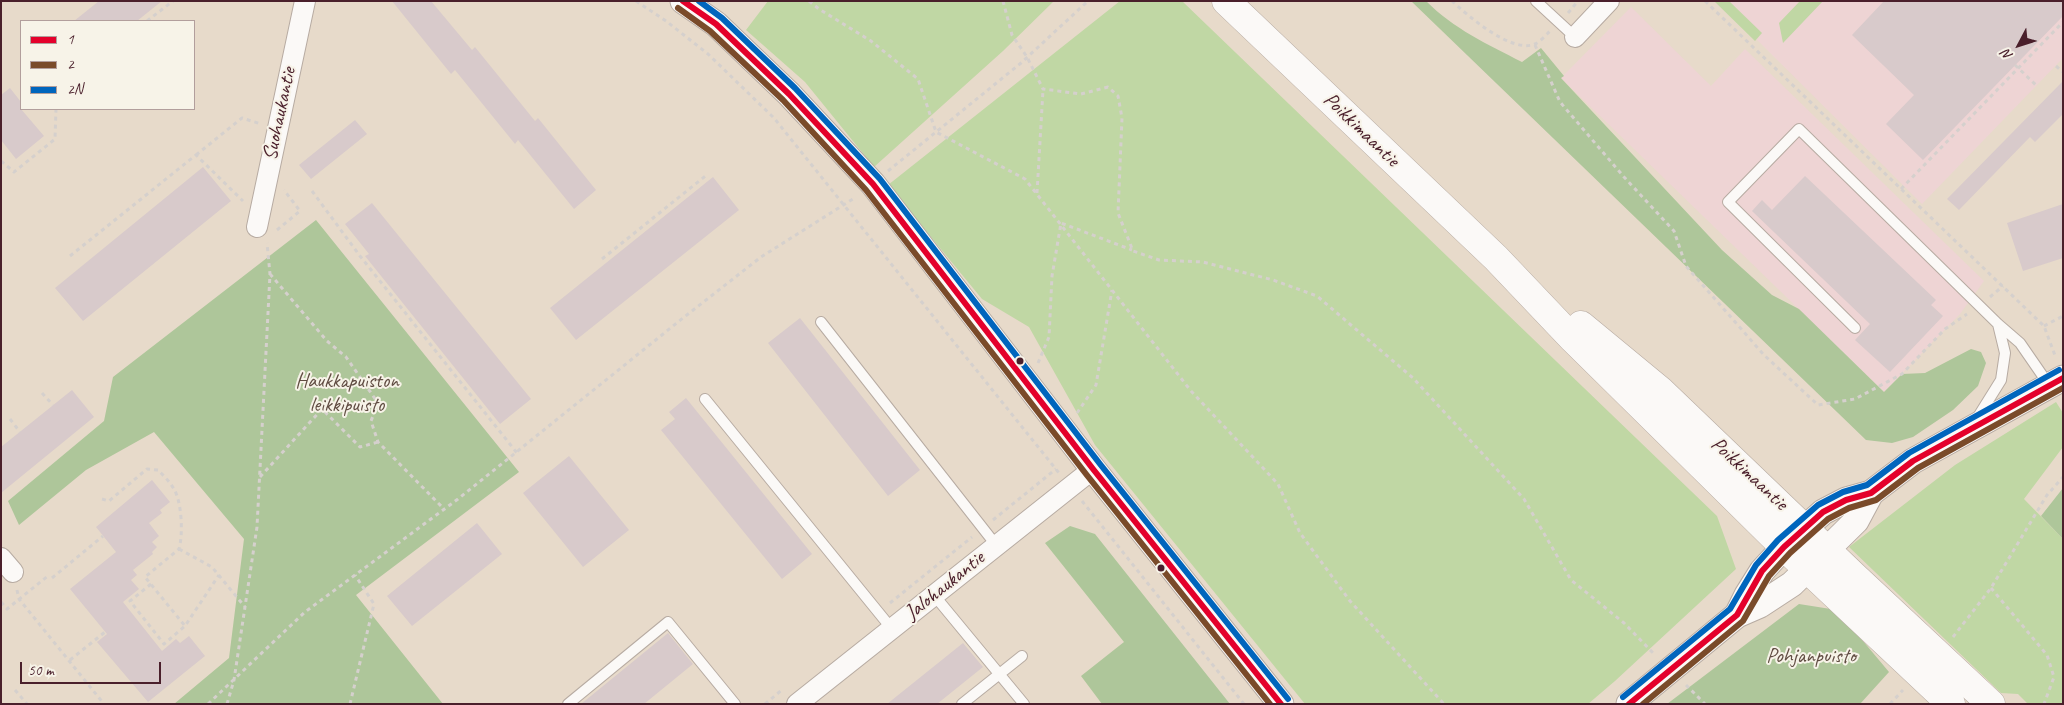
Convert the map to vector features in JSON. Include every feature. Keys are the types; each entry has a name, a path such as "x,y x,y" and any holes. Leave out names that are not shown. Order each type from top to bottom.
{"main road":[{"name":"Poikkimaantie","path":"1226,1 1496,258 1573,339 1808,570 1951,704"},
{"name":"Poikkimaantie","path":"1496,258 1661,391 1991,704"}],"street":[{"name":"Suohaukantie","path":"257,228 305,1"},
{"path":"683,1 716,24 783,88 873,184 1093,469 1281,704"},
{"path":"1574,37 1609,1"},
{"path":"1737,615 1746,595 1762,571 1784,546 1823,512 1846,500 1871,492 1914,461 1971,429 2056,374"},
{"name":"Jalohaukantie","path":"798,704 1093,469"},
{"path":"1630,704 1737,615 1768,600 1792,584 1808,570 1856,520 1871,492"}],"lane":[{"path":"1536,1 1574,37"},
{"path":"1855,328 1728,202 1799,129 1998,324 2056,374"},
{"path":"822,322 996,546"},
{"path":"1971,429 2001,380 2005,353 1998,324"},
{"path":"705,399 892,629"},
{"path":"934,595 1024,704"},
{"path":"568,704 668,622 735,704"},
{"path":"962,704 1022,656"}],"path":[{"path":"148,20 173,1"},
{"path":"636,1 666,21 708,54 774,118 846,205 1244,704"},
{"path":"809,1 871,40 918,79 936,132 1025,179 1191,391 1278,484 1300,533 1350,601 1444,704"},
{"path":"1003,1 1012,35 1043,89 1037,194"},
{"path":"208,704 305,612 444,510 761,257 802,230 846,205 873,184 1026,57 1088,1"},
{"path":"1452,1 1494,35 1517,46 1535,45 1559,23 1578,1"},
{"path":"1706,1 2044,326 2056,374"},
{"path":"1901,189 2063,22"},
{"path":"1535,45 1560,102 1674,231 1686,266 1764,355 1818,406 1855,399 1902,374 1945,329 1980,306 2003,286"},
{"path":"2015,65 2037,86"},
{"path":"2056,66 2063,72"},
{"path":"1043,89 1081,94 1108,87 1118,96 1122,118 1118,213 1132,251"},
{"path":"1,160 14,172 55,139 56,110"},
{"path":"70,256 242,118 263,125"},
{"path":"196,155 244,202"},
{"path":"602,259 708,174"},
{"path":"312,191 360,256 517,453"},
{"path":"1060,223 1159,260 1203,262 1273,280 1316,296 1414,378 1524,499 1571,580 1624,623 1706,704"},
{"path":"1038,363 1049,337 1052,276 1060,223"},
{"path":"228,704 234,680 257,527 260,478 270,274 269,246 257,228"},
{"path":"270,274 327,341 346,357 378,403 371,421 378,442 444,510"},
{"path":"1073,419 1096,385 1112,290"},
{"path":"2044,326 2063,316"},
{"path":"42,393 53,405"},
{"path":"260,478 322,409 360,447 378,442"},
{"path":"10,419 20,432"},
{"path":"102,499 109,501 147,469 158,470 174,489 178,496 182,532 180,549 145,577 185,626"},
{"path":"878,612 1056,469"},
{"path":"1952,638 1991,588 2048,495 2063,477"},
{"path":"1,602 7,609 103,536"},
{"path":"180,549 212,566 245,607"},
{"path":"7,565 19,599 104,704"},
{"path":"151,584 130,601 164,644 185,626 219,575"},
{"path":"350,704 374,604 356,575"},
{"path":"1991,588 2047,655 2054,677 2044,704"},
{"path":"70,660 105,632"},
{"path":"765,704 788,686"},
{"path":"1890,704 1906,686"},
{"path":"15,690 27,704"}],"shaded area":[{"path":"1718,1 2063,1 2063,58 1922,204"},
{"path":"1631,7 1711,86 1745,49 1984,281 1960,314 1884,392 1561,78"}],"green space":[{"path":"768,1 1054,1 1003,51 874,167 805,82 746,30"},
{"path":"1120,1 1182,1 1717,516 1736,569 1588,704 1305,704 1095,445 1029,327 982,299 888,185"},
{"path":"1411,1 1426,1 1459,28 1522,62 1541,48 1564,76 1561,78 1722,250 1772,295 1799,309 1884,392 1902,374 1925,373 1971,349 1981,352 1986,363 1978,386 1953,410 1913,437 1892,443 1866,440"},
{"path":"1714,1 1729,1 1762,33 1755,41"},
{"path":"1800,1 1823,1 1783,43 1779,23"},
{"name":"Haukkapuiston leikkipuisto","path":"316,220 519,472 356,595 443,704 174,704 229,658 244,539 154,432 86,470 19,525 8,501 104,421 113,377"},
{"path":"2056,402 2063,413 2063,447 2024,499 2063,539 2063,704 2028,704 2018,694 2001,693 1849,547 1955,465"},
{"path":"2063,488 2063,539 2041,516"},
{"path":"1070,526 1095,534 1230,704 1102,704 1081,676 1124,642 1045,543"},
{"name":"Pohjanpuisto","path":"1799,604 1837,610 1889,672 1860,704 1667,704"}],"building":[{"path":"99,1 162,1 138,20 75,20"},
{"path":"392,1 431,1 472,50 475,47 535,121 538,118 596,190 574,209 518,140 515,144 455,70 451,74"},
{"path":"1884,1 2063,1 2063,16 1923,160 1886,124 1914,95 1852,35"},
{"path":"2063,81 2063,114 2035,142 2030,137 1959,210 1947,199"},
{"path":"10,88 20,101 20,110 44,136 16,159 1,140 1,95"},
{"path":"355,120 367,134 311,179 299,165"},
{"path":"203,167 231,201 83,321 55,288"},
{"path":"1805,176 1936,300 1931,305 1943,316 1890,372 1855,340 1870,324 1752,211 1762,200 1772,210"},
{"path":"713,177 739,210 576,340 550,308"},
{"path":"372,203 531,399 500,424 365,256 369,254 345,224"},
{"path":"2063,204 2063,258 2023,271 2007,223"},
{"path":"800,318 920,470 888,496 768,343"},
{"path":"72,390 94,417 1,493 1,447"},
{"path":"686,398 812,554 782,579 661,430 675,419 669,412"},
{"path":"569,456 629,530 583,567 523,493"},
{"path":"152,480 170,502 160,510 162,513 149,523 159,536 152,542 157,547 152,552 153,554 133,570 137,575 131,580 139,589 123,602 162,651 176,639 180,643 189,636 205,656 148,702 97,642 107,634 70,589 116,552 96,527"},
{"path":"477,523 502,554 412,626 387,596"},
{"path":"668,633 693,664 644,704 581,704"},
{"path":"963,643 983,667 937,704 887,704"}],"transit line":[{"name":"1","path":"683,1 716,24 789,94 873,184 1093,469 1281,704"},
{"name":"2N","path":"699,1 722,18 795,88 880,179 1100,464 1288,699"},
{"name":"2","path":"678,8 710,31 783,100 866,190 1086,474 1270,704"},
{"name":"2N","path":"1623,697 1730,609 1756,565 1778,540 1818,505 1843,492 1867,485 1909,453 2059,370"},
{"name":"1","path":"1629,704 1737,615 1762,571 1784,547 1823,512 1846,500 1871,493 1913,461 2063,378"},
{"name":"2","path":"1643,704 1743,621 1769,576 1790,553 1828,519 1849,508 1876,500 1918,468 2063,388"}]}
